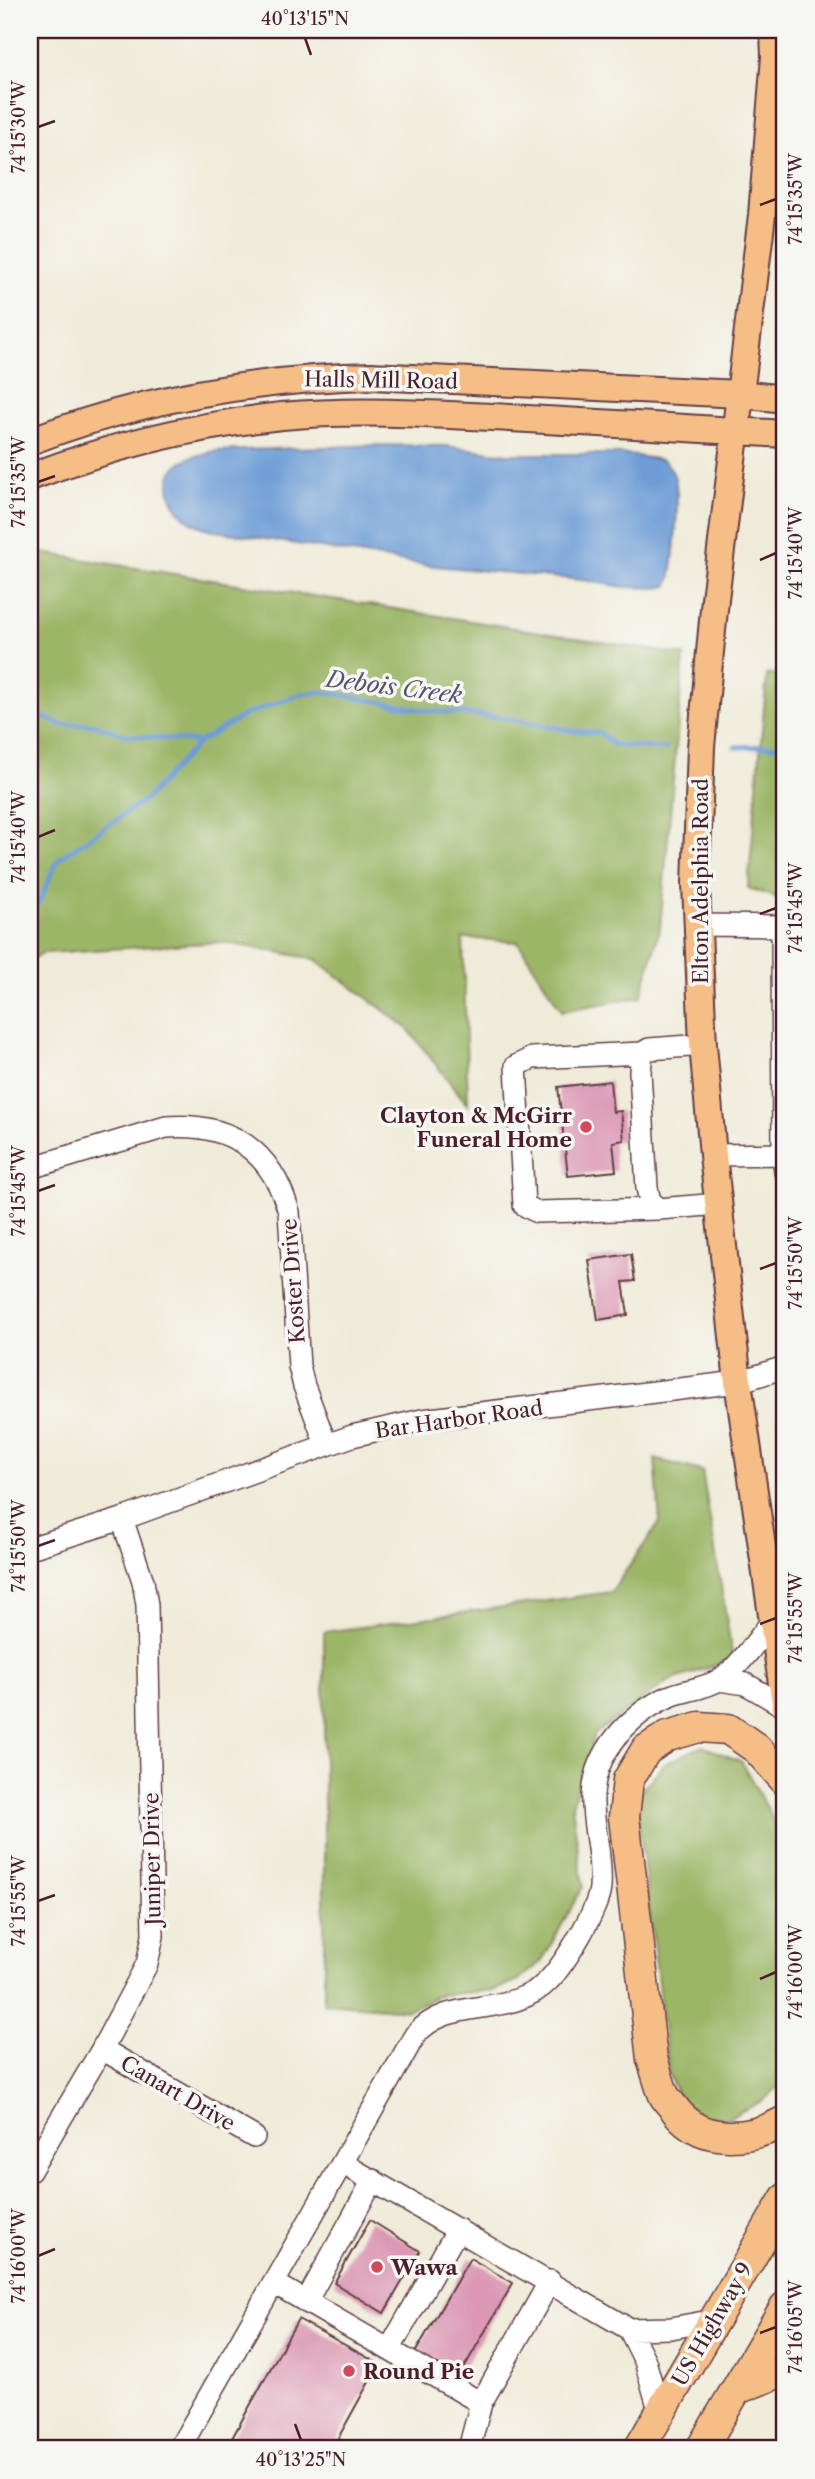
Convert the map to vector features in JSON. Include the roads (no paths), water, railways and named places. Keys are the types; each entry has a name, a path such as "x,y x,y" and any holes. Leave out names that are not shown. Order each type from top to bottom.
{"highway":[{"path":"785,1780 756,1748 728,1730 699,1727 668,1736 646,1750 628,1780 624,1817 653,2059 664,2096 686,2123 710,2134 742,2136 772,2129 785,2121"},
{"name":"US Highway 9","path":"639,2449 785,2199"},
{"path":"701,2449 785,2307"},
{"path":"737,2389 785,2370"}],"main road":[{"name":"Elton Adelphia Road","path":"774,30 775,57 762,215 701,747 697,925 703,1045 738,1382 772,1621 782,1661 785,1705"},
{"name":"Halls Mill Road","path":"30,441 88,420 148,404 226,387 299,379 371,376 740,394 785,399"},
{"name":"Halls Mill Road","path":"30,477 127,445 206,428 300,415 412,413 785,434"}],"street":[{"path":"697,925 783,926 784,1160 713,1155"},
{"path":"703,1045 649,1049 642,1053 531,1058 516,1066 524,1205 537,1212 659,1209 719,1204"},
{"path":"642,1053 640,1072 647,1188 650,1201 659,1209"},
{"name":"Koster Drive","path":"30,1168 166,1127 187,1125 221,1132 245,1144 260,1157 279,1182 289,1212 299,1366 326,1444"},
{"name":"Bar Harbor Road","path":"30,1548 122,1519 352,1436 422,1420 738,1382 785,1367"},
{"name":"Juniper Drive","path":"30,2171 102,2049 147,1964 153,1936 147,1605 143,1581 122,1519"},
{"path":"179,2449 415,2035 421,2028 444,2015 525,1998 548,1981 560,1966 593,1910 600,1891 591,1801 597,1769 623,1728 668,1697 719,1680 739,1662 772,1621"},
{"path":"719,1680 746,1684 785,1705"},
{"name":"Canart Drive","path":"102,2049 254,2137"},
{"path":"342,2163 629,2329 645,2361 660,2413"},
{"path":"306,2302 373,2180"},
{"path":"389,2350 458,2229"},
{"path":"469,2449 481,2403 550,2281"},
{"path":"274,2283 481,2403"},
{"path":"629,2329 671,2328 715,2319"}],"water":[{"path":"381,445 446,446 507,454 623,454 663,460 673,473 677,500 670,581 667,586 658,588 624,587 582,580 425,565 217,531 188,519 171,497 169,480 179,464 192,457 216,451"}],"waterway":[{"name":"Debois Creek","path":"30,913 40,901 60,858 146,799 199,742 247,714 301,694 338,694 429,711 499,717 600,733 614,745 666,749"},
{"path":"30,712 63,725 93,724 125,735 199,742"},
{"name":"Debois Creek","path":"735,747 785,746"}],"place":[{"name":"Clayton & McGirr Funeral Home","path":"586,1127"},
{"name":"Wawa","path":"377,2267"},
{"name":"Round Pie","path":"349,2371"}]}
